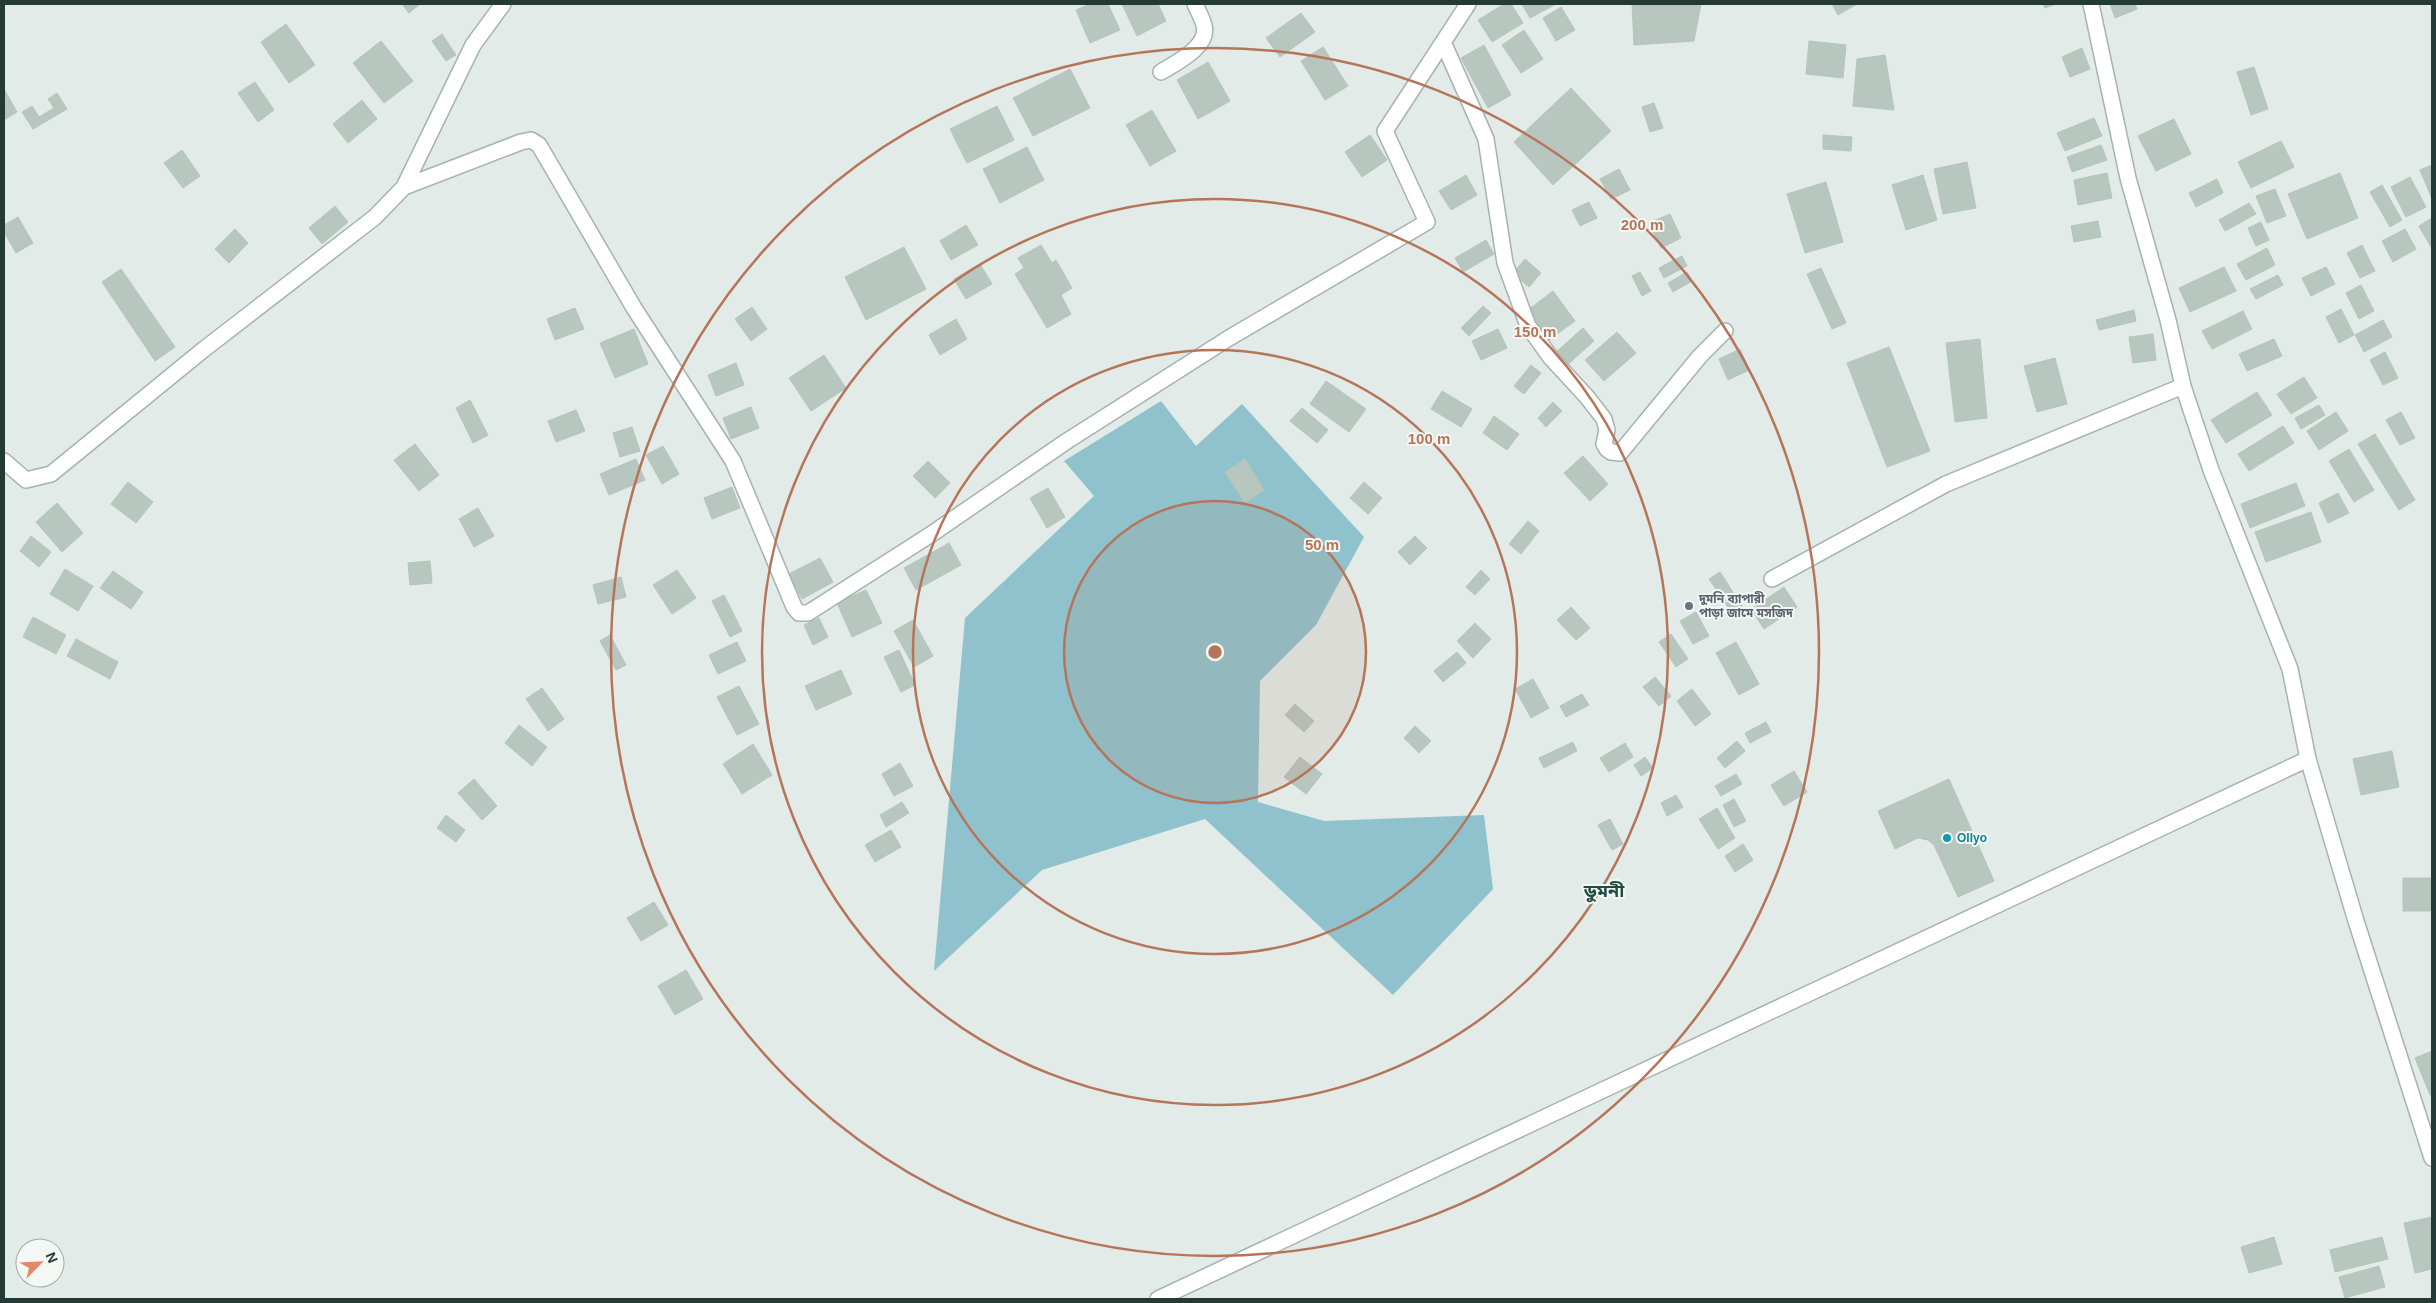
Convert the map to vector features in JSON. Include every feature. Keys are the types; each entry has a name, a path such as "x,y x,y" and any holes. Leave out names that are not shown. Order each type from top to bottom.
{"street":[{"path":"4,461 26,480 50,474 203,350 376,217 404,187 473,45 503,4"},
{"path":"1161,72 1193,52 1202,40 1205,28 1194,4"},
{"path":"404,187 521,142 531,140 539,145 634,308 733,460 794,607 799,613 808,613 933,533 1067,441 1197,359 1427,222 1386,131 1468,4"},
{"path":"2091,4 2128,178 2168,320 2183,386 2211,470 2290,669 2308,759 2356,921 2432,1158"},
{"path":"1442,42 1486,139 1505,263 1528,326 1551,358 1587,397 1604,419 1607,430 1604,444 1607,449 1611,452 1620,453 1694,363 1725,331"},
{"path":"1772,579 1946,484 2183,386"},
{"path":"1158,1299 2308,759"}],"water":[{"path":"1161,401 1196,446 1242,404 1364,537 1316,625 1260,681 1258,802 1324,821 1484,815 1493,889 1393,995 1205,819 1042,870 934,971 965,618 1094,496 1064,461"}],"building":[{"path":"402,4 420,4 409,13"},
{"path":"1090,4 1108,4 1120,30 1090,43 1076,10"},
{"path":"1122,4 1158,4 1166,21 1137,36"},
{"path":"1504,4 1511,4 1523,23 1492,42 1478,20"},
{"path":"1522,4 1556,4 1530,18"},
{"path":"1632,4 1701,4 1694,41 1634,45"},
{"path":"1832,4 1857,4 1838,15"},
{"path":"2043,4 2056,4 2045,8"},
{"path":"2110,4 2135,4 2137,9 2115,18"},
{"path":"1561,7 1575,30 1556,41 1543,18"},
{"path":"1301,13 1315,32 1280,57 1266,38"},
{"path":"286,24 315,65 289,83 261,42"},
{"path":"1524,30 1543,59 1521,73 1502,45"},
{"path":"442,34 456,55 446,61 432,41"},
{"path":"381,41 413,81 384,103 353,63"},
{"path":"1809,41 1846,45 1843,78 1806,74"},
{"path":"1484,45 1511,95 1488,108 1461,58"},
{"path":"1323,47 1348,86 1325,100 1301,61"},
{"path":"2082,48 2090,69 2070,77 2062,57"},
{"path":"1885,55 1894,110 1853,106 1857,59"},
{"path":"1208,62 1230,101 1198,119 1177,80"},
{"path":"2254,67 2268,109 2251,115 2237,72"},
{"path":"1070,69 1090,108 1033,136 1013,98"},
{"path":"255,82 274,110 258,122 238,93"},
{"path":"1571,88 1611,131 1553,185 1514,142"},
{"path":"4,89 17,112 4,120"},
{"path":"57,93 67,109 33,129 22,112 32,106 39,117 54,108 48,99"},
{"path":"362,100 377,119 348,143 333,124"},
{"path":"1654,103 1663,128 1650,132 1642,107"},
{"path":"997,106 1014,140 967,163 950,129"},
{"path":"1152,110 1176,151 1150,166 1126,125"},
{"path":"2094,118 2102,136 2065,151 2057,133"},
{"path":"2174,119 2191,154 2156,171 2138,136"},
{"path":"1370,135 1387,160 1362,177 1345,152"},
{"path":"1823,135 1852,137 1851,151 1823,149"},
{"path":"2281,141 2294,167 2251,188 2238,162"},
{"path":"2101,145 2107,160 2072,172 2067,157"},
{"path":"1027,147 1044,180 1000,203 983,169"},
{"path":"182,150 200,176 183,188 164,163"},
{"path":"1967,162 1976,208 1943,214 1934,169"},
{"path":"2432,165 2432,199 2420,170"},
{"path":"1619,169 1630,190 1611,199 1600,179"},
{"path":"2107,173 2112,198 2078,205 2074,180"},
{"path":"2340,173 2358,218 2307,239 2288,194"},
{"path":"1466,175 1477,195 1451,210 1439,191"},
{"path":"1923,175 1937,220 1906,230 1892,185"},
{"path":"2410,177 2426,207 2406,217 2391,187"},
{"path":"2217,179 2223,193 2196,207 2189,193"},
{"path":"1826,182 1843,242 1805,253 1787,194"},
{"path":"2382,185 2402,220 2390,227 2370,192"},
{"path":"2275,189 2286,216 2267,223 2256,196"},
{"path":"1589,202 1597,218 1580,226 1572,210"},
{"path":"2249,203 2256,214 2225,231 2219,220"},
{"path":"335,206 348,222 322,244 309,228"},
{"path":"1670,214 1681,238 1661,248 1649,223"},
{"path":"18,217 33,243 16,253 4,232 4,225"},
{"path":"2432,218 2432,249 2419,226"},
{"path":"2098,221 2101,237 2074,242 2071,226"},
{"path":"2261,222 2269,240 2256,246 2248,228"},
{"path":"966,225 978,245 951,260 940,241"},
{"path":"235,229 248,243 229,263 215,249"},
{"path":"2405,229 2416,249 2393,262 2382,241"},
{"path":"1486,240 1494,254 1463,272 1455,258"},
{"path":"1041,245 1052,263 1056,260 1072,288 1061,295 1071,314 1047,328 1015,274 1024,268 1018,258"},
{"path":"2362,245 2375,271 2360,278 2347,253"},
{"path":"904,247 926,289 866,320 845,277"},
{"path":"2267,248 2275,265 2246,280 2237,264"},
{"path":"1682,256 1687,266 1664,278 1659,268"},
{"path":"1525,259 1541,273 1529,287 1513,273"},
{"path":"980,264 992,284 966,299 954,279"},
{"path":"2224,267 2236,291 2190,312 2179,288"},
{"path":"2326,267 2335,284 2311,296 2302,278"},
{"path":"1821,268 1846,323 1832,329 1807,274"},
{"path":"121,269 175,347 155,361 102,282"},
{"path":"1640,272 1651,291 1642,296 1632,276"},
{"path":"1687,272 1692,281 1673,292 1668,283"},
{"path":"2278,275 2283,285 2256,299 2250,289"},
{"path":"2361,285 2374,311 2359,319 2346,293"},
{"path":"1553,291 1575,321 1549,340 1528,310"},
{"path":"1483,306 1491,313 1469,336 1461,328"},
{"path":"752,307 767,329 751,341 735,319"},
{"path":"575,308 584,329 555,340 547,319"},
{"path":"2341,309 2354,335 2339,343 2326,317"},
{"path":"2134,310 2136,321 2099,330 2096,320"},
{"path":"2243,311 2252,329 2212,349 2202,331"},
{"path":"956,319 967,339 940,355 929,335"},
{"path":"2383,320 2392,337 2364,352 2355,335"},
{"path":"1583,328 1594,341 1565,367 1554,354"},
{"path":"634,329 648,364 615,378 600,343"},
{"path":"1498,329 1507,348 1481,360 1472,341"},
{"path":"1617,332 1636,353 1604,381 1585,360"},
{"path":"2153,334 2156,360 2133,363 2129,337"},
{"path":"1980,339 1987,418 1955,422 1946,343"},
{"path":"2274,339 2282,356 2247,371 2239,354"},
{"path":"1889,347 1930,451 1887,467 1847,363"},
{"path":"1740,349 1749,370 1728,380 1719,359"},
{"path":"2385,352 2398,378 2383,385 2370,360"},
{"path":"824,355 846,388 811,411 789,378"},
{"path":"2055,358 2067,404 2037,412 2024,366"},
{"path":"736,363 744,385 716,396 708,375"},
{"path":"1531,365 1541,373 1524,394 1514,386"},
{"path":"2304,377 2317,398 2291,414 2277,394"},
{"path":"1326,381 1366,409 1349,432 1310,404"},
{"path":"1442,391 1472,409 1461,427 1431,409"},
{"path":"2257,392 2272,415 2226,443 2211,420"},
{"path":"470,400 488,435 473,443 456,408"},
{"path":"1553,402 1562,411 1546,427 1538,418"},
{"path":"2319,405 2325,415 2301,429 2295,418"},
{"path":"751,407 759,428 731,439 723,418"},
{"path":"1302,408 1328,430 1317,443 1290,421"},
{"path":"576,410 585,431 556,442 548,421"},
{"path":"2336,412 2348,431 2319,450 2307,431"},
{"path":"2401,412 2415,438 2400,445 2386,420"},
{"path":"1494,416 1519,434 1507,450 1483,433"},
{"path":"2283,426 2294,443 2249,471 2238,454"},
{"path":"632,427 640,451 620,457 613,433"},
{"path":"2375,434 2415,500 2399,510 2358,444"},
{"path":"415,444 439,475 419,491 394,460"},
{"path":"663,446 679,474 662,484 646,455"},
{"path":"2349,449 2374,490 2354,502 2329,461"},
{"path":"1583,456 1608,484 1590,501 1564,473"},
{"path":"636,459 645,480 609,495 600,474"},
{"path":"1245,459 1264,490 1245,503 1225,472"},
{"path":"928,461 950,483 935,498 913,476"},
{"path":"128,482 153,502 136,523 111,504"},
{"path":"1364,482 1382,498 1368,514 1350,498"},
{"path":"2296,483 2305,506 2250,528 2241,504"},
{"path":"732,487 740,508 712,519 704,498"},
{"path":"1048,488 1065,517 1047,528 1030,498"},
{"path":"2338,493 2349,513 2328,523 2319,503"},
{"path":"57,503 83,533 62,552 36,522"},
{"path":"478,508 494,536 474,547 459,519"},
{"path":"2311,512 2321,542 2266,562 2255,532"},
{"path":"1528,521 1539,531 1521,554 1509,544"},
{"path":"31,536 51,552 39,567 20,551"},
{"path":"1415,536 1427,548 1410,565 1398,552"},
{"path":"949,543 961,565 916,590 904,568"},
{"path":"820,558 833,582 802,599 789,574"},
{"path":"430,561 432,583 410,585 408,563"},
{"path":"65,569 93,586 78,611 50,594"},
{"path":"677,570 696,598 672,614 653,585"},
{"path":"1481,570 1490,579 1475,595 1466,587"},
{"path":"113,571 143,592 131,609 100,588"},
{"path":"1720,572 1742,606 1732,613 1709,579"},
{"path":"621,577 626,597 598,604 593,585"},
{"path":"1784,587 1797,607 1764,629 1751,609"},
{"path":"866,590 882,623 852,637 837,603"},
{"path":"724,595 742,631 730,637 712,601"},
{"path":"1571,607 1590,628 1576,640 1557,620"},
{"path":"1696,612 1709,636 1693,644 1680,621"},
{"path":"33,617 66,635 56,654 23,637"},
{"path":"819,618 828,637 813,645 804,625"},
{"path":"913,620 933,656 914,667 894,631"},
{"path":"1475,623 1491,639 1473,658 1457,641"},
{"path":"1671,634 1688,659 1676,667 1659,642"},
{"path":"610,635 626,665 616,670 600,641"},
{"path":"76,639 118,662 110,679 67,656"},
{"path":"737,642 746,661 718,674 709,655"},
{"path":"1736,642 1759,684 1739,695 1716,653"},
{"path":"899,650 915,685 901,692 884,657"},
{"path":"1457,652 1466,663 1443,682 1434,671"},
{"path":"841,670 852,694 816,710 805,686"},
{"path":"1655,677 1671,696 1659,706 1643,687"},
{"path":"1533,679 1549,708 1531,718 1515,689"},
{"path":"739,686 759,724 737,735 717,697"},
{"path":"542,688 564,719 548,731 526,699"},
{"path":"1692,689 1711,714 1695,726 1677,701"},
{"path":"1582,694 1589,705 1566,717 1560,706"},
{"path":"1295,704 1314,721 1304,732 1285,715"},
{"path":"1766,722 1771,732 1750,743 1745,733"},
{"path":"519,725 547,747 532,766 505,743"},
{"path":"1415,726 1431,741 1419,753 1404,738"},
{"path":"1737,741 1745,751 1725,768 1717,758"},
{"path":"1573,742 1577,751 1544,768 1539,758"},
{"path":"1625,743 1633,757 1609,772 1600,758"},
{"path":"753,744 772,775 742,794 723,764"},
{"path":"2392,751 2399,787 2361,795 2353,759"},
{"path":"1300,757 1322,774 1306,794 1284,777"},
{"path":"1645,757 1653,768 1641,776 1634,765"},
{"path":"900,763 913,786 894,796 882,774"},
{"path":"1794,771 1807,792 1784,806 1771,785"},
{"path":"1736,774 1742,784 1721,796 1715,786"},
{"path":"474,779 497,806 482,820 458,793"},
{"name":"Ollyo","path":"1949,779 1994,881 1958,897 1934,845 1928,840 1918,838 1895,849 1878,811"},
{"path":"1676,795 1683,807 1667,816 1661,803"},
{"path":"1734,799 1746,821 1734,827 1723,805"},
{"path":"902,802 909,813 886,827 880,815"},
{"path":"1717,808 1735,838 1718,849 1699,819"},
{"path":"446,815 465,830 456,842 437,828"},
{"path":"1610,819 1623,844 1612,850 1598,825"},
{"path":"891,830 901,847 875,862 865,845"},
{"path":"1743,844 1753,860 1735,872 1725,856"},
{"path":"2403,878 2432,878 2432,911 2403,911"},
{"path":"654,902 668,925 641,941 627,918"},
{"path":"686,970 703,999 675,1015 658,986"},
{"path":"2432,1051 2432,1095 2430,1095 2415,1058"},
{"path":"2432,1217 2432,1269 2415,1273 2404,1223"},
{"path":"2274,1237 2282,1264 2249,1273 2241,1247"},
{"path":"2382,1237 2388,1259 2335,1272 2330,1250"},
{"path":"2379,1266 2385,1287 2345,1298 2339,1277"}],"place":[{"name":"দুমনি ব্যাপারী পাড়া জামে মসজিদ","path":"1689,606"},
{"name":"Ollyo","path":"1947,838"}],"district":[{"name":"ডুমনী","path":"1604,891"}]}
